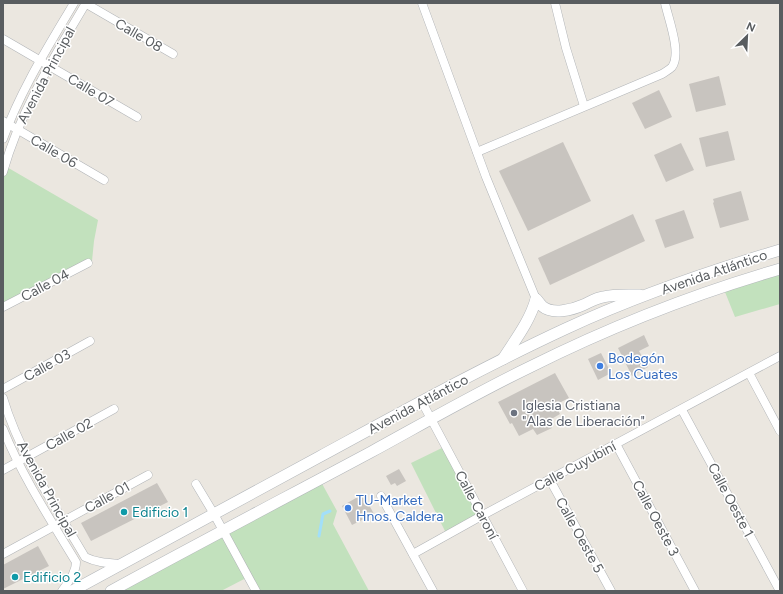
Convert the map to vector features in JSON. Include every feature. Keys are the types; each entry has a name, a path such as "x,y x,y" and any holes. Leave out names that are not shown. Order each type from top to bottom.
{"main road":[{"name":"Avenida Atlántico","path":"72,591 422,402 502,360 566,329 646,295 719,268 780,250"},
{"name":"Avenida Atlántico","path":"111,591 530,366 599,334 684,300 780,269"},
{"path":"536,299 543,307 548,309 566,311 605,296 646,295"},
{"path":"502,360 529,317 536,299"}],"street":[{"name":"Avenida Principal","path":"3,139 6,123 40,60 74,3"},
{"name":"Avenida Principal","path":"3,172 17,130 31,99 85,3"},
{"name":"Calle 08","path":"85,3 173,54"},
{"path":"422,3 486,177 536,299"},
{"path":"555,3 566,48 584,106"},
{"path":"477,152 662,74 670,69 673,65 676,52 665,3"},
{"name":"Calle 07","path":"3,39 137,117"},
{"name":"Calle 06","path":"6,123 104,180"},
{"name":"Calle 04","path":"3,307 88,263"},
{"name":"Calle 03","path":"3,389 90,341"},
{"name":"Calle Cuyubiní","path":"413,554 780,356"},
{"path":"749,373 780,432"},
{"name":"Avenida Principal","path":"3,398 13,426 27,457 85,557 99,563 122,564"},
{"name":"Calle Caroní","path":"422,402 523,591"},
{"name":"Calle 02","path":"3,470 114,410"},
{"name":"Calle Oeste 1","path":"682,410 780,591"},
{"name":"Avenida Principal","path":"3,429 18,462 76,562 73,575 62,591"},
{"name":"Calle Oeste 3","path":"616,444 695,591"},
{"name":"Calle 01","path":"3,554 148,475"},
{"name":"Calle Oeste 5","path":"550,480 610,591"},
{"path":"196,484 256,591"},
{"path":"381,496 433,591"}],"green space":[{"path":"5,166 98,220 92,261 3,307 3,172"},
{"path":"780,269 780,304 735,317 723,287"},
{"path":"446,446 483,515 447,535 411,463"},
{"path":"320,480 337,511 333,524 369,591 256,591 248,577 221,591 111,591"}],"building":[{"path":"719,76 726,105 696,112 689,84"},
{"path":"659,90 672,117 645,129 632,103"},
{"path":"728,131 735,160 706,167 699,138"},
{"path":"563,142 591,201 528,231 499,171"},
{"path":"681,143 694,170 666,182 654,155"},
{"path":"741,191 749,220 720,228 713,199"},
{"path":"684,210 694,238 665,248 655,220"},
{"path":"633,214 645,241 550,285 538,258"},
{"path":"644,335 649,346 639,351 648,367 632,376 618,348"},
{"name":"Bodegón Los Cuates","path":"601,353 611,373 598,380 588,359"},
{"path":"555,373 569,398 555,405 560,414 548,421 552,428 537,435 533,429 519,436 512,423 510,424 498,402"},
{"path":"399,469 406,481 397,486 395,483 391,485 386,476"},
{"name":"Edificio 1","path":"157,483 168,502 91,541 81,523"},
{"path":"363,494 374,514 352,525 342,506"},
{"name":"Edificio 2","path":"38,546 49,566 3,589 3,565"}],"waterway":[{"path":"319,536 323,514 330,511"}],"place":[{"name":"Bodegón Los Cuates","path":"600,366"},
{"name":"Iglesia Cristiana \"Alas de Liberación\"","path":"514,413"},
{"name":"TU-Market Hnos. Caldera","path":"348,508"},
{"name":"Edificio 1","path":"124,512"},
{"name":"Edificio 2","path":"15,577"}]}
